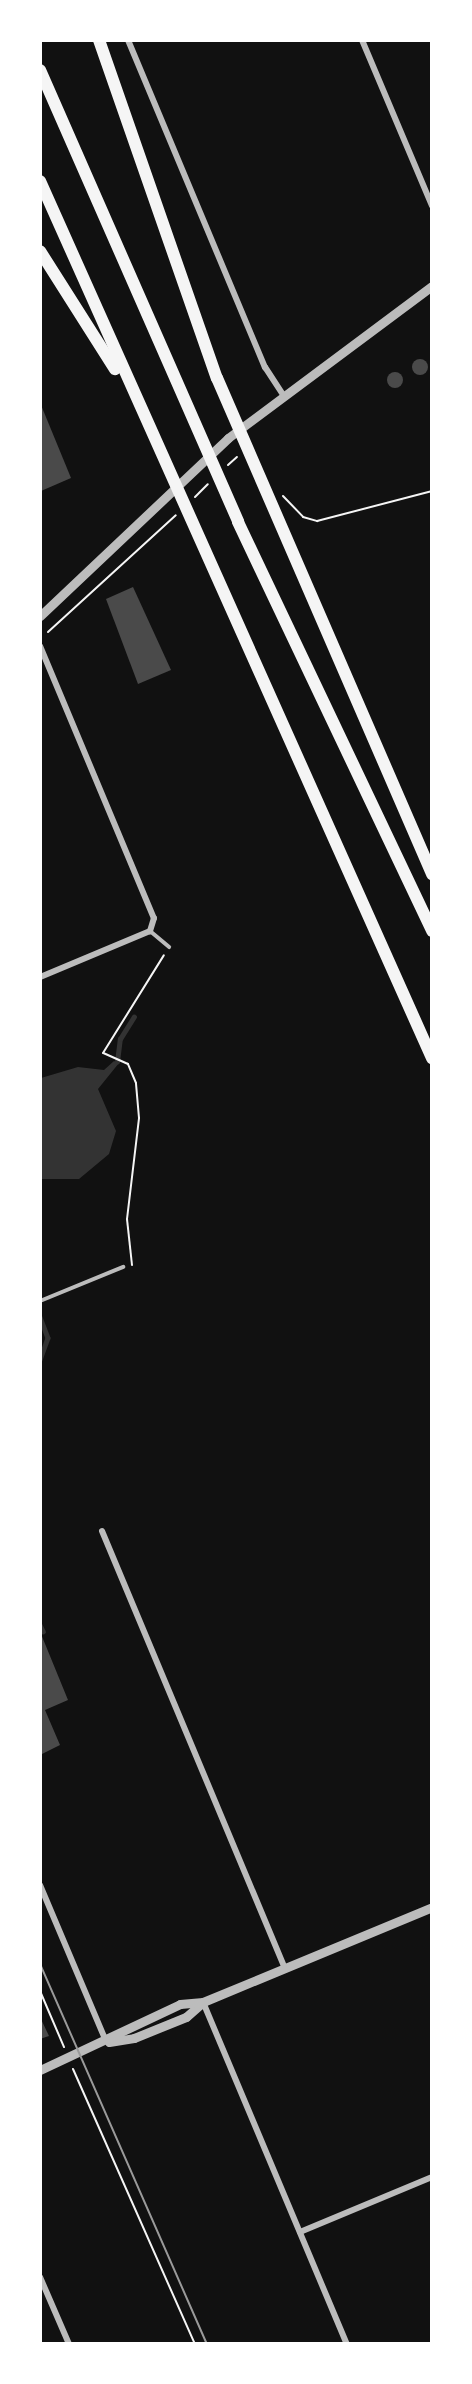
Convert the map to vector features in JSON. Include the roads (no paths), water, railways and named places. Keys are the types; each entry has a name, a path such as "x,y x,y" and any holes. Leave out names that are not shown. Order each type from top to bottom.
{"highway":[{"path":"99,40 217,378 306,577 432,874"},
{"path":"40,70 238,522 432,931"},
{"path":"40,181 149,433 432,1058"},
{"path":"40,251 135,400"}],"street":[{"path":"128,40 265,367 283,395"},
{"path":"362,40 432,206"},
{"path":"40,616 228,438 432,286"},
{"path":"40,646 151,905 150,931 40,977"},
{"path":"102,1531 285,1968"},
{"path":"40,1885 106,2042"},
{"path":"40,2070 106,2042 128,2026 180,2004 202,2002 432,1907"},
{"path":"106,2042 134,2038 186,2017 202,2002"},
{"path":"202,2002 347,2343"},
{"path":"300,2232 432,2177"},
{"path":"40,2277 69,2343"}],"lane":[{"path":"150,931 169,947"},
{"path":"40,1301 123,1267"}],"waterway":[{"path":"117,1062 120,1039 134,1017"},
{"path":"40,1317 48,1338 40,1360"},
{"path":"40,1625 43,1631"}],"tram line":[{"path":"40,1963 207,2344"}]}
